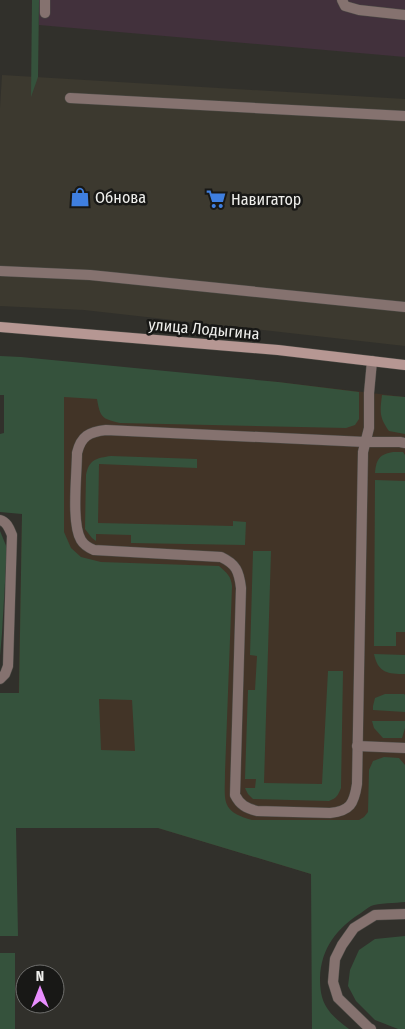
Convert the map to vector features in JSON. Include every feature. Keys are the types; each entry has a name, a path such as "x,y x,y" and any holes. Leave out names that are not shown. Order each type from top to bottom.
{"main road":[{"name":"улица Лодыгина","path":"0,327 278,350 405,365"}],"lane":[{"path":"45,13 46,0"},
{"path":"342,0 345,6 359,10 405,16"},
{"path":"70,98 405,116"},
{"path":"0,272 90,275 405,307"},
{"path":"372,361 369,393 369,428 365,442 363,460 357,784 355,796 348,808 340,812 257,811 247,809 235,795 240,576 236,568 229,561 220,557 94,550 82,542 77,531 76,518 77,453 79,444 86,436 96,431 106,430 365,442 400,442 405,443"},
{"path":"0,520 8,526 12,535 8,666 5,674 0,679"},
{"path":"357,746 405,748"},
{"path":"371,1029 338,998 333,982 335,959 354,928 375,915 405,914"}],"shaded area":[{"path":"39,0 405,0 405,57 39,25"},
{"path":"2,75 405,99 405,346 84,310 0,306 0,108"},
{"path":"22,367 278,382 405,397 405,879 311,874 158,828 16,828 22,513"}],"green space":[{"path":"32,0 39,0 38,77 31,97"},
{"path":"0,356 278,382 359,392 359,419 355,425 346,428 120,423 103,416 99,410 97,399 64,397 64,532 71,548 81,557 101,562 219,566 230,577 232,586 225,772 225,798 229,809 242,817 252,820 359,820 368,812 369,770 373,761 384,757 399,758 405,765 405,902 371,906 352,919 338,932 323,957 320,978 322,997 325,1005 334,1017 349,1029 312,1029 311,874 158,828 16,828 18,936 0,936 0,693 19,693 22,514 0,512 0,434 4,433 4,395 0,395","holes":["99,699 132,700 135,751 101,750"]},
{"path":"382,395 405,397 405,434 389,431 383,422 381,414"},
{"path":"403,452 405,455 405,473 375,473 376,464 380,458 385,454"},
{"path":"111,456 197,459 197,468 99,464 98,523 233,526 233,521 246,522 245,545 131,543 131,535 96,534 96,541 85,529 86,475 89,466 94,460"},
{"path":"375,480 405,481 405,632 396,632 396,646 374,646"},
{"path":"0,531 7,548 0,656"},
{"path":"253,551 271,551 264,783 322,784 328,671 343,671 341,788 337,796 329,801 253,799 245,788 255,788 256,779 245,779 248,690 255,690 257,656 250,655"},
{"path":"374,654 405,655 405,674 389,673 381,669"},
{"path":"385,694 404,694 405,712 373,710 375,698"},
{"path":"372,721 405,721 402,738 383,738 374,728"},
{"path":"405,936 405,1029 398,1029 375,1020 356,1001 348,986 350,970 359,950 375,939"},
{"path":"0,953 15,953 15,1029 0,1029"}],"place":[{"name":"Обнова","path":"80,197"},
{"name":"Навигатор","path":"216,199"}]}
